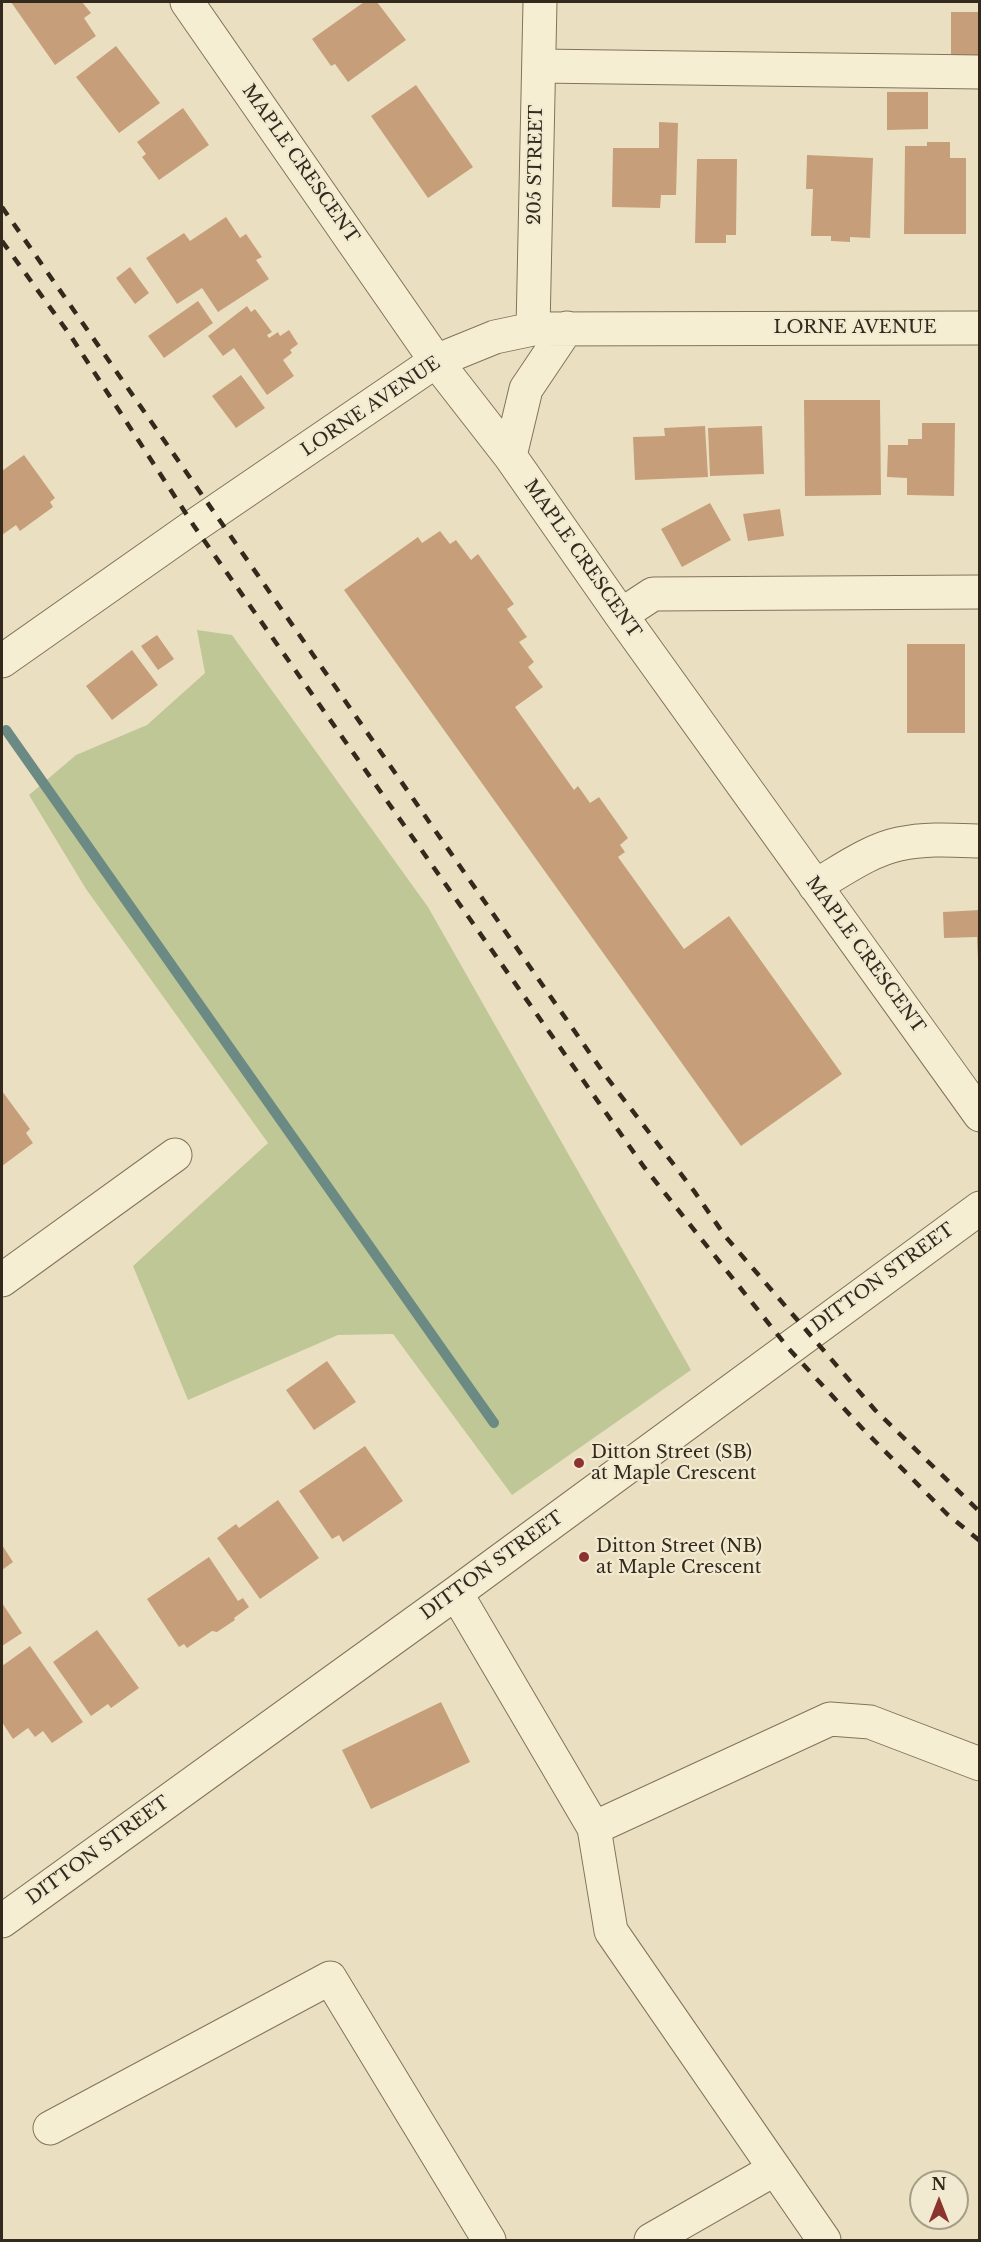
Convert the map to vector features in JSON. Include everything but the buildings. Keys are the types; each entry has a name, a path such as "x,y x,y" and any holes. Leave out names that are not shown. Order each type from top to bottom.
{"street":[{"name":"MAPLE CRESCENT","path":"187,2 436,361 510,456 621,615 980,1115"},
{"name":"205 STREET","path":"533,329 540,2"},
{"path":"539,66 980,72"},
{"name":"LORNE AVENUE","path":"2,661 185,532 436,361 495,337 533,329 567,328 980,328"},
{"path":"510,456 526,389 567,328"},
{"path":"621,615 653,594 980,592"},
{"path":"815,886 874,853 898,844 926,840 980,841"},
{"path":"2,1280 175,1155"},
{"name":"DITTON STREET","path":"2,1921 456,1593 980,1208"},
{"path":"456,1593 594,1827 611,1931 824,2241"},
{"path":"594,1827 830,1719 870,1722 980,1764"},
{"path":"50,2128 330,1978 489,2241"},
{"path":"651,2241 775,2169"}],"green space":[{"path":"197,630 232,635 428,907 691,1370 512,1495 393,1334 338,1335 188,1400 133,1266 268,1143 86,889 29,795 76,755 147,725 205,673"}],"waterway":[{"path":"6,730 494,1423"}],"railway":[{"path":"2,207 605,1075 694,1191 725,1236 875,1410 980,1512"},
{"path":"2,241 70,335 194,526 644,1167 789,1349 862,1428 947,1514 980,1541"}],"place":[{"name":"Ditton Street (SB) at Maple Crescent","path":"579,1463"},
{"name":"Ditton Street (NB) at Maple Crescent","path":"584,1557"}]}
